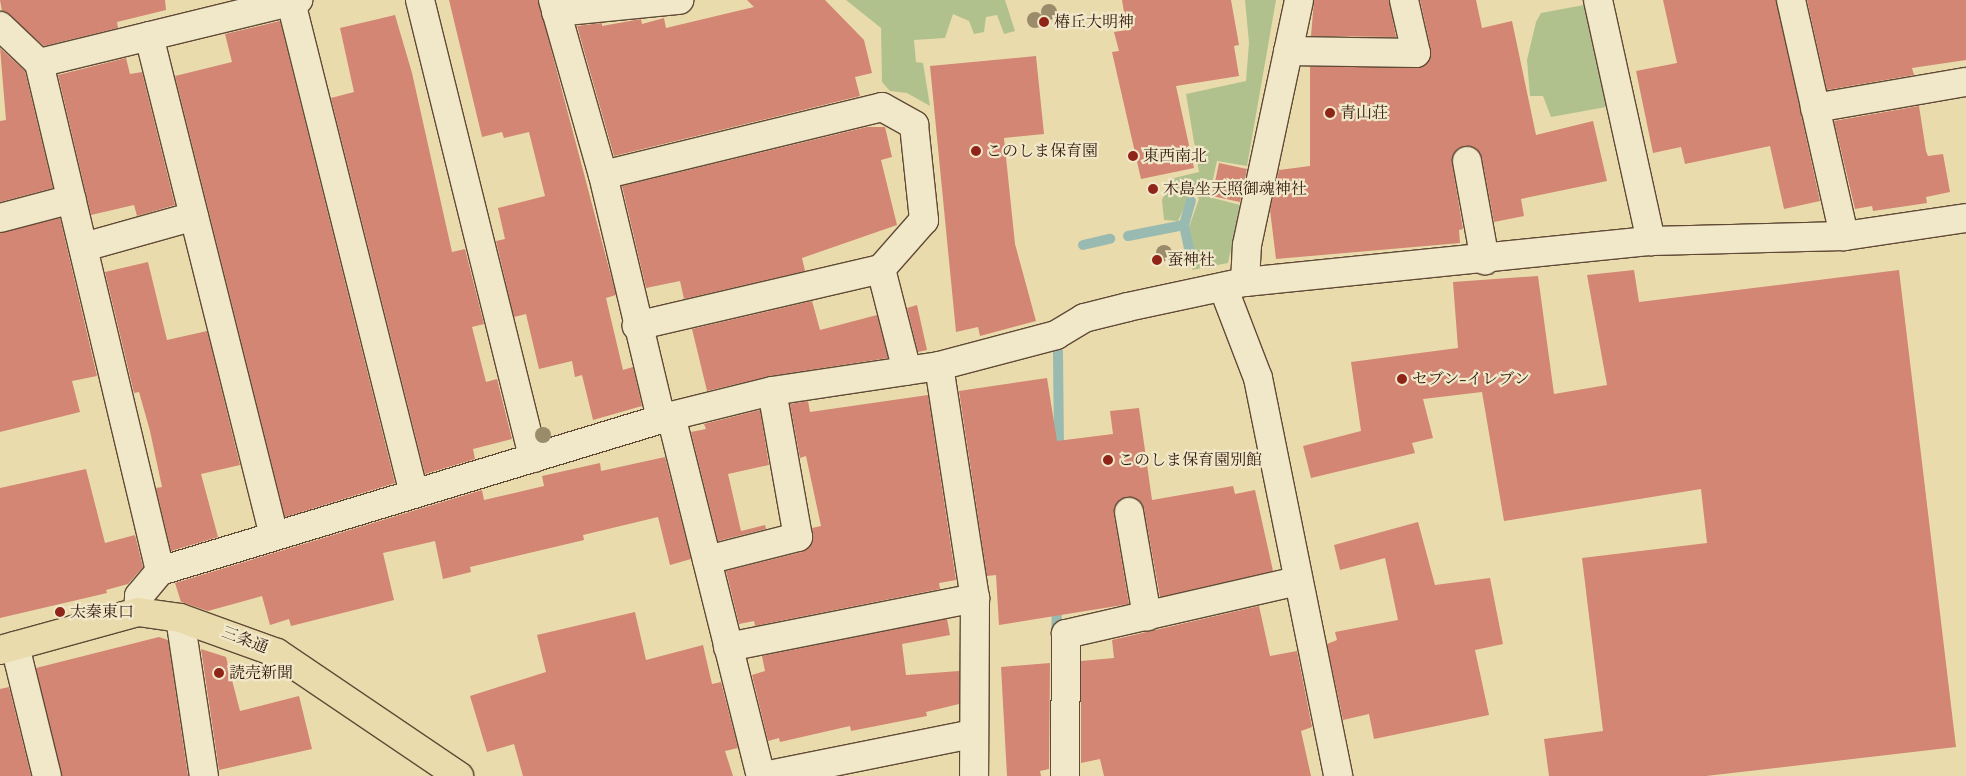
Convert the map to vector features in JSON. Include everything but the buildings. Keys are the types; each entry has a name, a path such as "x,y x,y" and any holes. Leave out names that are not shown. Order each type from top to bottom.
{"main road":[{"name":"三条通","path":"8,648 138,612 180,618 277,652 459,776"}],"street":[{"path":"420,0 532,458"},
{"path":"679,0 555,6 603,175 637,326 666,417 763,776 973,734"},
{"path":"1299,0 1247,245 1234,285 1258,378 1338,776"},
{"path":"1288,51 1416,53 1404,0"},
{"path":"1598,0 1651,241"},
{"path":"1790,0 1844,236"},
{"path":"40,62 294,1 414,494"},
{"path":"0,26 40,62 160,571"},
{"path":"149,36 274,536"},
{"path":"1815,108 1966,82"},
{"path":"603,175 882,107 914,125 924,220 881,269 637,326"},
{"path":"1467,161 1484,260"},
{"path":"0,218 72,199"},
{"path":"84,247 194,216"},
{"path":"138,612 139,596 160,571 666,417 772,390 939,366 1056,334 1084,318 1234,285 1651,241 1844,236 1966,218"},
{"path":"881,269 907,371"},
{"path":"939,366 975,598 974,776"},
{"path":"706,560 798,537 772,390"},
{"path":"1130,512 1147,616"},
{"path":"1065,776 1066,634 1298,581"},
{"path":"728,647 975,598"},
{"path":"180,618 204,776"},
{"path":"8,648 47,776"}],"green space":[{"path":"846,0 1005,0 1015,31 1004,34 997,15 986,17 984,32 974,34 969,21 953,14 945,38 914,40 916,62 923,63 930,106 907,93 890,91 882,82 881,28"},
{"path":"1245,0 1276,0 1247,166 1217,161 1209,197 1240,205 1228,263 1192,270 1195,255 1189,227 1199,199 1196,194 1190,195 1178,221 1164,220 1162,200 1170,179 1199,172 1186,94 1246,81 1249,43"},
{"path":"1584,5 1606,107 1551,117 1543,96 1530,96 1527,60 1536,22 1541,13"}],"waterway":[{"path":"1128,236 1184,225 1191,201"},
{"path":"1184,225 1189,249"},
{"path":"1083,245 1110,239"},
{"path":"1058,352 1059,453"},
{"path":"1056,638 1057,603"}],"place":[{"name":"椿丘大明神","path":"1044,22"},
{"name":"青山荘","path":"1330,113"},
{"name":"このしま保育園","path":"976,151"},
{"name":"東西南北","path":"1133,156"},
{"name":"木島坐天照御魂神社","path":"1153,189"},
{"name":"蚕神社","path":"1157,260"},
{"name":"セブン-イレブン","path":"1402,379"},
{"name":"このしま保育園別館","path":"1108,460"},
{"name":"太秦東口","path":"60,612"},
{"name":"読売新聞","path":"219,673"}]}
